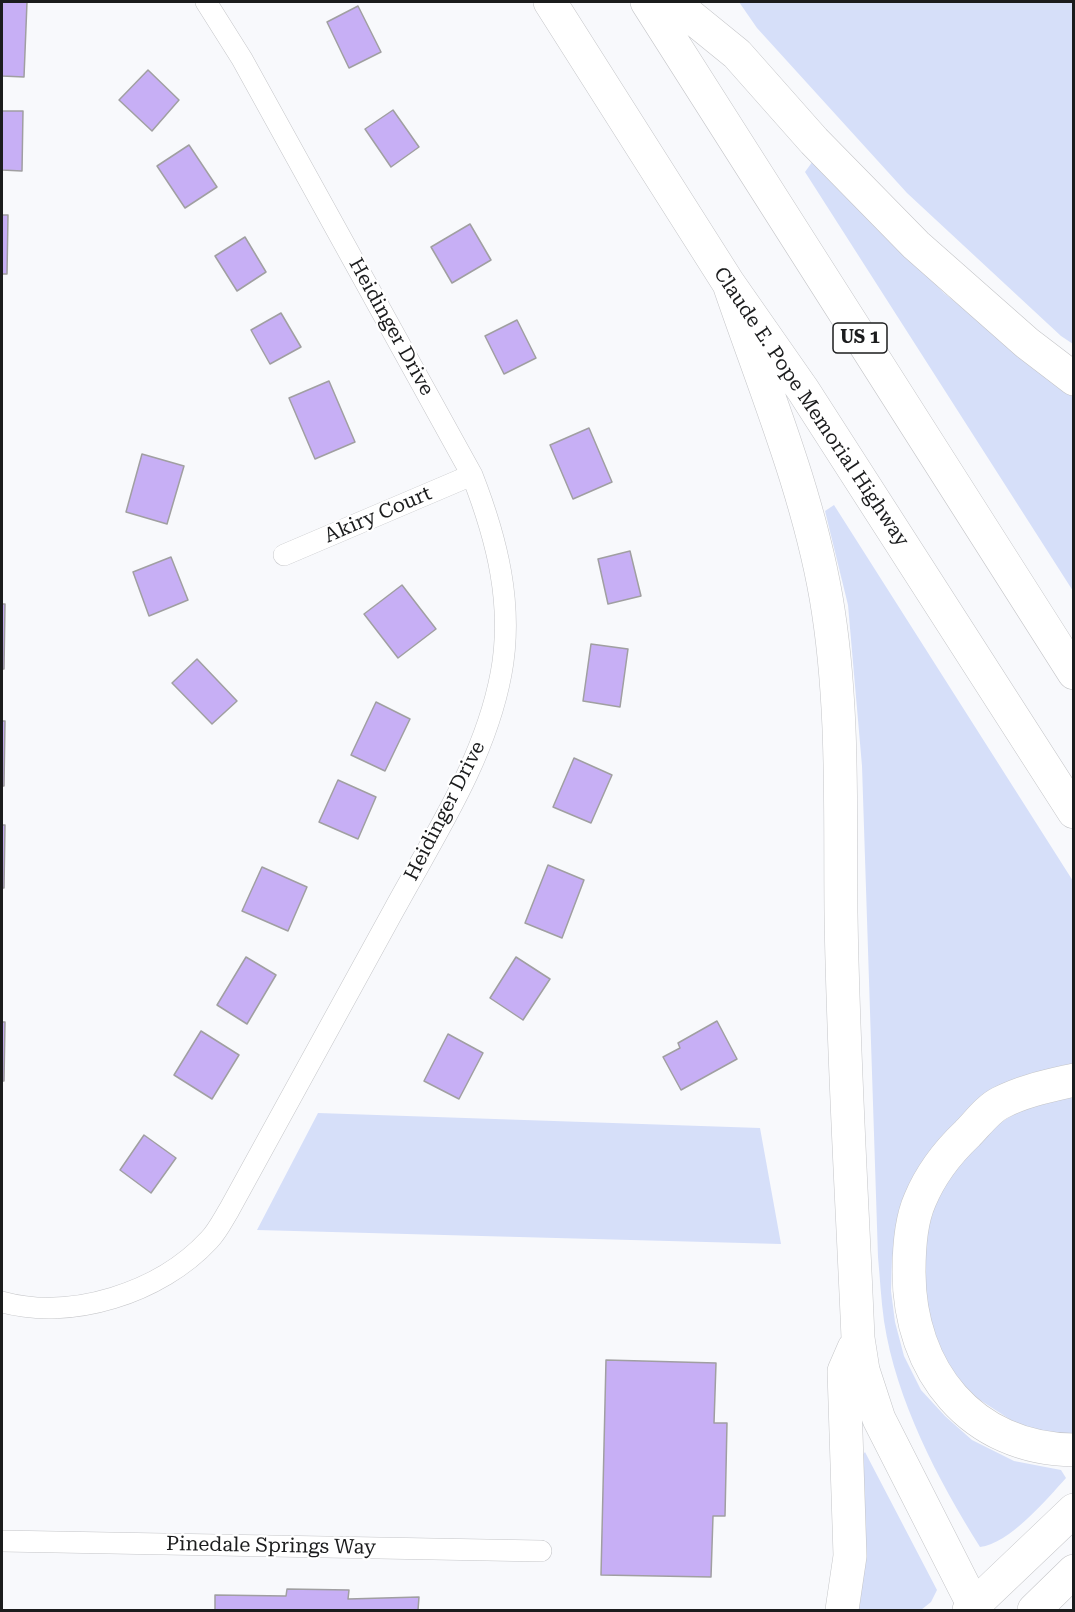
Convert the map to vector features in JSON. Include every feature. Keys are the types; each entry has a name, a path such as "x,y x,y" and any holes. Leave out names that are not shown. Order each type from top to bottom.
{"main road":[{"name":"Claude E. Pope Memorial Highway","path":"550,2 729,284 803,390 1074,812"},
{"name":"US 1","path":"647,2 1074,673"},
{"path":"673,2 737,54 814,141 916,244 1027,344 1074,379"},
{"path":"729,284 794,466 809,519 832,639 839,708 841,915 858,1338 865,1377 879,1419 973,1610 1074,1510"},
{"path":"1074,1080 1036,1088 998,1104 950,1151 919,1201 909,1252 909,1294 922,1347 943,1388 977,1421 1019,1442 1051,1449 1074,1450"},
{"path":"842,1611 850,1556 844,1371 858,1338"},
{"path":"1034,1611 1074,1571"}],"street":[{"name":"Heidinger Drive","path":"2,1302 43,1308 73,1307 109,1299 142,1286 187,1260 209,1240 229,1210 460,790 491,714 501,672 505,607 495,537 472,475 242,59 206,2"},
{"name":"Akiry Court","path":"284,555 472,475"},
{"name":"Pinedale Springs Way","path":"2,1541 541,1551"}],"shaded area":[{"path":"739,2 1073,2 1073,344 1061,336 907,193 757,28"},
{"path":"815,158 944,293 1073,396 1073,591 805,172"},
{"path":"834,505 1073,881 1073,1067 1056,1069 903,1208 892,1258 891,1291 895,1322 904,1356 921,1390 972,1440 1014,1461 1061,1470 1066,1478 1015,1529 1003,1538 980,1547 934,1467 909,1410 898,1380 884,1321 878,1257 862,766 848,605 825,511"},
{"path":"1073,1095 1073,1435 1040,1433 1017,1424 963,1389 940,1357 926,1319 923,1241 935,1199 960,1160 990,1129 1021,1110"},
{"path":"318,1113 760,1128 781,1244 257,1230"},
{"path":"865,1452 937,1590 931,1602 921,1610 856,1610 863,1580 861,1457"}],"building":[{"path":"2,2 27,2 24,77 2,76"},
{"path":"358,6 381,52 349,68 327,22"},
{"path":"148,70 179,100 152,131 119,100"},
{"path":"393,110 419,147 391,167 365,129"},
{"path":"2,111 23,111 22,171 2,170"},
{"path":"189,145 217,187 185,208 157,166"},
{"path":"2,215 8,215 7,274 2,274"},
{"path":"470,224 491,260 452,283 431,247"},
{"path":"245,237 266,272 237,291 215,256"},
{"path":"281,313 301,347 270,364 251,330"},
{"path":"517,320 536,358 504,374 485,336"},
{"path":"329,381 355,442 315,459 289,398"},
{"path":"589,428 612,482 573,499 550,445"},
{"path":"142,454 184,466 167,524 126,512"},
{"path":"630,551 641,596 608,604 598,559"},
{"path":"171,557 188,600 149,616 133,572"},
{"path":"402,585 436,629 398,658 364,614"},
{"path":"2,604 5,604 4,669 2,669"},
{"path":"591,644 628,649 620,707 583,701"},
{"path":"197,659 237,701 212,724 172,683"},
{"path":"376,702 410,719 385,771 351,755"},
{"path":"2,721 5,721 4,786 2,786"},
{"path":"574,758 612,775 591,823 553,807"},
{"path":"338,780 376,797 358,839 319,822"},
{"path":"2,825 5,825 4,888 2,888"},
{"path":"548,865 584,880 562,938 525,923"},
{"path":"262,867 307,887 288,931 242,911"},
{"path":"246,957 276,975 247,1024 217,1005"},
{"path":"516,957 550,979 523,1020 490,998"},
{"path":"717,1021 737,1059 681,1090 663,1057 680,1048 678,1043"},
{"path":"2,1022 5,1022 4,1081 2,1081"},
{"path":"201,1031 239,1055 212,1099 174,1075"},
{"path":"448,1034 483,1053 459,1099 424,1081"},
{"path":"144,1135 176,1158 151,1193 120,1170"},
{"path":"606,1360 716,1363 714,1423 727,1423 725,1516 713,1516 711,1577 601,1575"},
{"path":"287,1589 349,1590 348,1599 419,1597 418,1610 215,1610 215,1595 286,1596"}]}
